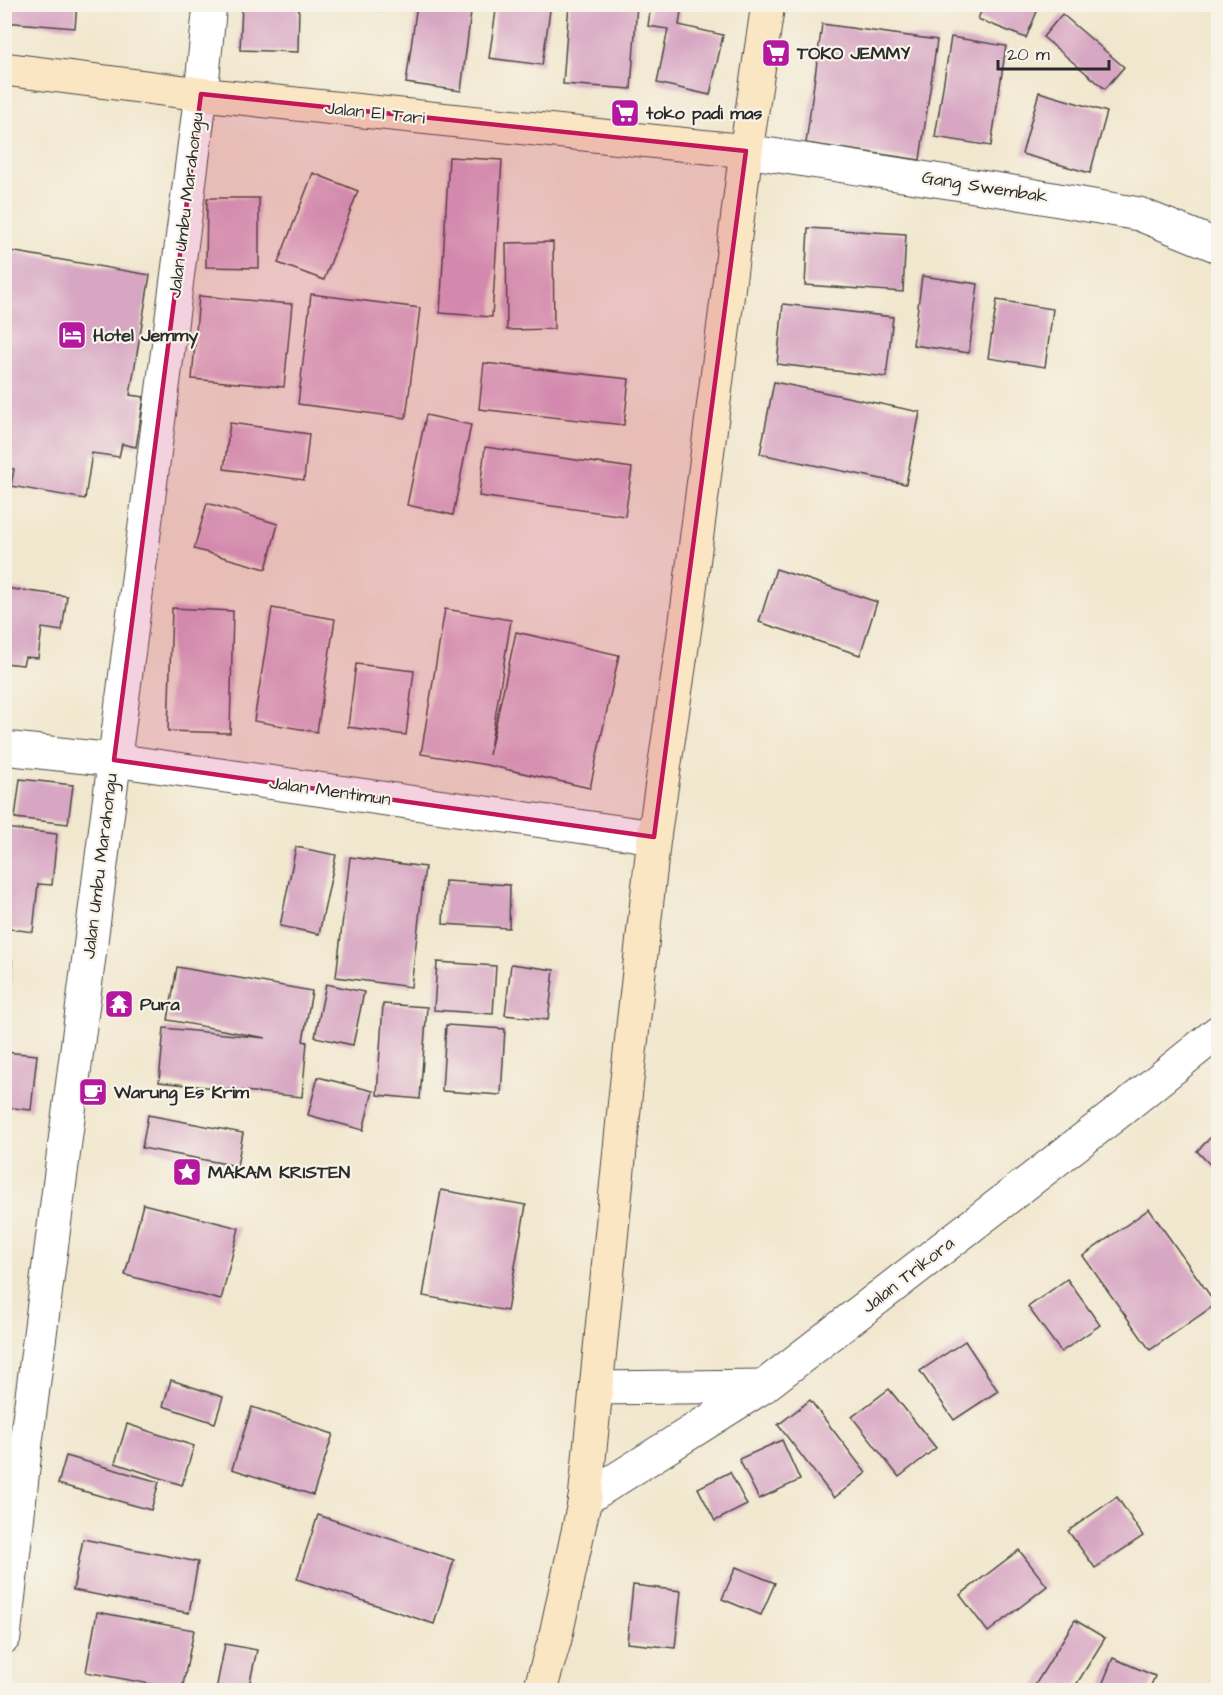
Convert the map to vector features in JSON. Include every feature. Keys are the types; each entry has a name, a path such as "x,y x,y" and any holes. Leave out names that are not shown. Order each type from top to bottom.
{"street":[{"name":"Jalan Umbu Marahongu","path":"4,1637 15,1440 114,760 201,94 210,4"},
{"path":"540,1690 555,1640 585,1499 654,837 686,620 746,152 768,4"},
{"name":"Jalan El Tari","path":"4,69 201,94 746,152"},
{"name":"Gang Swembak","path":"746,152 1007,190 1139,214 1218,246"},
{"name":"Jalan Mentimun","path":"4,748 114,760 654,837"},
{"name":"Jalan Trikora","path":"585,1499 764,1386 1120,1111 1218,1032"},
{"path":"597,1388 764,1386"}],"highlighted area":[{"path":"201,94 746,151 654,837 114,760"}],"building":[{"path":"4,4 77,4 75,28 4,22"},
{"path":"242,4 299,4 298,52 240,50"},
{"path":"333,4 385,4 384,11 333,6"},
{"path":"417,4 472,4 461,91 406,83"},
{"path":"497,4 551,4 542,65 489,58"},
{"path":"569,4 637,4 631,89 563,84"},
{"path":"651,4 682,4 679,25 723,35 710,95 657,83 668,29 648,26"},
{"path":"984,4 1040,4 1026,38 978,19"},
{"path":"1062,14 1124,67 1105,89 1043,37"},
{"path":"822,24 937,40 920,160 806,143"},
{"path":"951,37 1006,46 991,146 935,137"},
{"path":"1039,92 1107,112 1090,173 1022,154"},
{"path":"449,157 502,160 492,317 440,313"},
{"path":"313,173 358,191 324,280 278,263"},
{"path":"207,198 259,198 259,268 206,267"},
{"path":"808,228 906,234 903,292 805,285"},
{"path":"553,242 554,329 507,330 506,243"},
{"name":"Hotel Jemmy","path":"4,250 150,275 130,395 144,397 136,447 122,444 119,457 92,453 85,499 11,486 14,469 4,467"},
{"path":"922,276 978,284 969,353 913,345"},
{"path":"311,294 420,308 406,418 298,404"},
{"path":"199,296 292,304 284,387 192,379"},
{"path":"997,300 1053,309 1045,367 988,358"},
{"path":"783,304 893,317 886,377 777,364"},
{"path":"484,363 629,379 624,425 479,409"},
{"path":"774,382 920,412 906,484 760,454"},
{"path":"426,415 471,425 453,515 407,505"},
{"path":"230,423 309,434 304,480 224,469"},
{"path":"485,447 632,468 625,516 479,496"},
{"path":"207,503 278,524 266,569 194,549"},
{"path":"776,569 877,602 860,655 759,622"},
{"path":"4,588 67,596 62,631 42,628 38,658 25,657 23,665 4,663"},
{"path":"172,608 233,611 230,733 168,731"},
{"path":"272,608 335,619 317,732 254,721"},
{"path":"445,609 511,620 489,755 516,632 619,655 590,788 487,765 421,754"},
{"path":"356,664 414,671 406,735 348,727"},
{"path":"20,779 73,785 68,824 15,818"},
{"path":"4,828 57,834 52,885 38,884 33,932 4,928"},
{"path":"296,847 336,855 319,934 280,926"},
{"path":"350,857 425,867 411,987 336,977"},
{"path":"445,881 510,885 509,928 443,924"},
{"path":"5,959 12,960 9,1004 5,1004"},
{"path":"437,962 496,966 493,1014 434,1010"},
{"path":"511,964 554,970 548,1020 505,1015"},
{"path":"177,967 312,991 303,1041 307,1042 302,1097 159,1082 164,1028 266,1038 168,1020"},
{"path":"326,984 364,992 353,1045 315,1037"},
{"path":"383,1004 427,1007 420,1099 377,1095"},
{"path":"446,1025 505,1029 501,1095 442,1091"},
{"path":"4,1052 37,1055 31,1110 4,1107"},
{"path":"318,1077 373,1091 363,1130 308,1115"},
{"path":"148,1115 243,1133 237,1166 142,1148"},
{"path":"1218,1130 1218,1173 1197,1151"},
{"path":"441,1190 526,1205 507,1311 423,1296"},
{"path":"143,1204 239,1228 221,1300 125,1275"},
{"path":"1149,1209 1216,1304 1150,1350 1083,1256"},
{"path":"1067,1279 1100,1325 1061,1352 1028,1307"},
{"path":"965,1341 998,1391 954,1420 920,1371"},
{"path":"171,1380 223,1397 215,1423 163,1406"},
{"path":"889,1389 936,1448 899,1477 852,1417"},
{"path":"810,1400 866,1473 834,1498 778,1425"},
{"path":"252,1407 333,1434 313,1495 232,1469"},
{"path":"127,1424 194,1446 182,1485 115,1463"},
{"path":"782,1440 800,1480 759,1499 739,1459"},
{"path":"66,1456 159,1482 151,1510 58,1484"},
{"path":"730,1472 747,1505 715,1521 698,1488"},
{"path":"1117,1497 1143,1536 1095,1568 1068,1531"},
{"path":"318,1515 454,1560 434,1624 297,1579"},
{"path":"83,1539 198,1562 189,1613 73,1590"},
{"path":"1019,1550 1047,1586 988,1632 960,1595"},
{"path":"736,1567 775,1583 761,1615 722,1599"},
{"path":"633,1585 681,1591 675,1648 627,1643"},
{"path":"97,1612 194,1630 182,1690 86,1672"},
{"path":"1075,1620 1105,1638 1073,1690 1032,1690"},
{"path":"225,1644 257,1650 248,1690 216,1690"},
{"path":"1113,1658 1155,1676 1149,1690 1100,1690"}],"place":[{"name":"TOKO JEMMY","path":"776,53"},
{"name":"toko padi mas","path":"625,113"},
{"name":"Hotel Jemmy","path":"72,335"},
{"name":"Pura","path":"119,1004"},
{"name":"Warung Es Krim","path":"93,1092"},
{"name":"MAKAM KRISTEN","path":"187,1172"}]}
